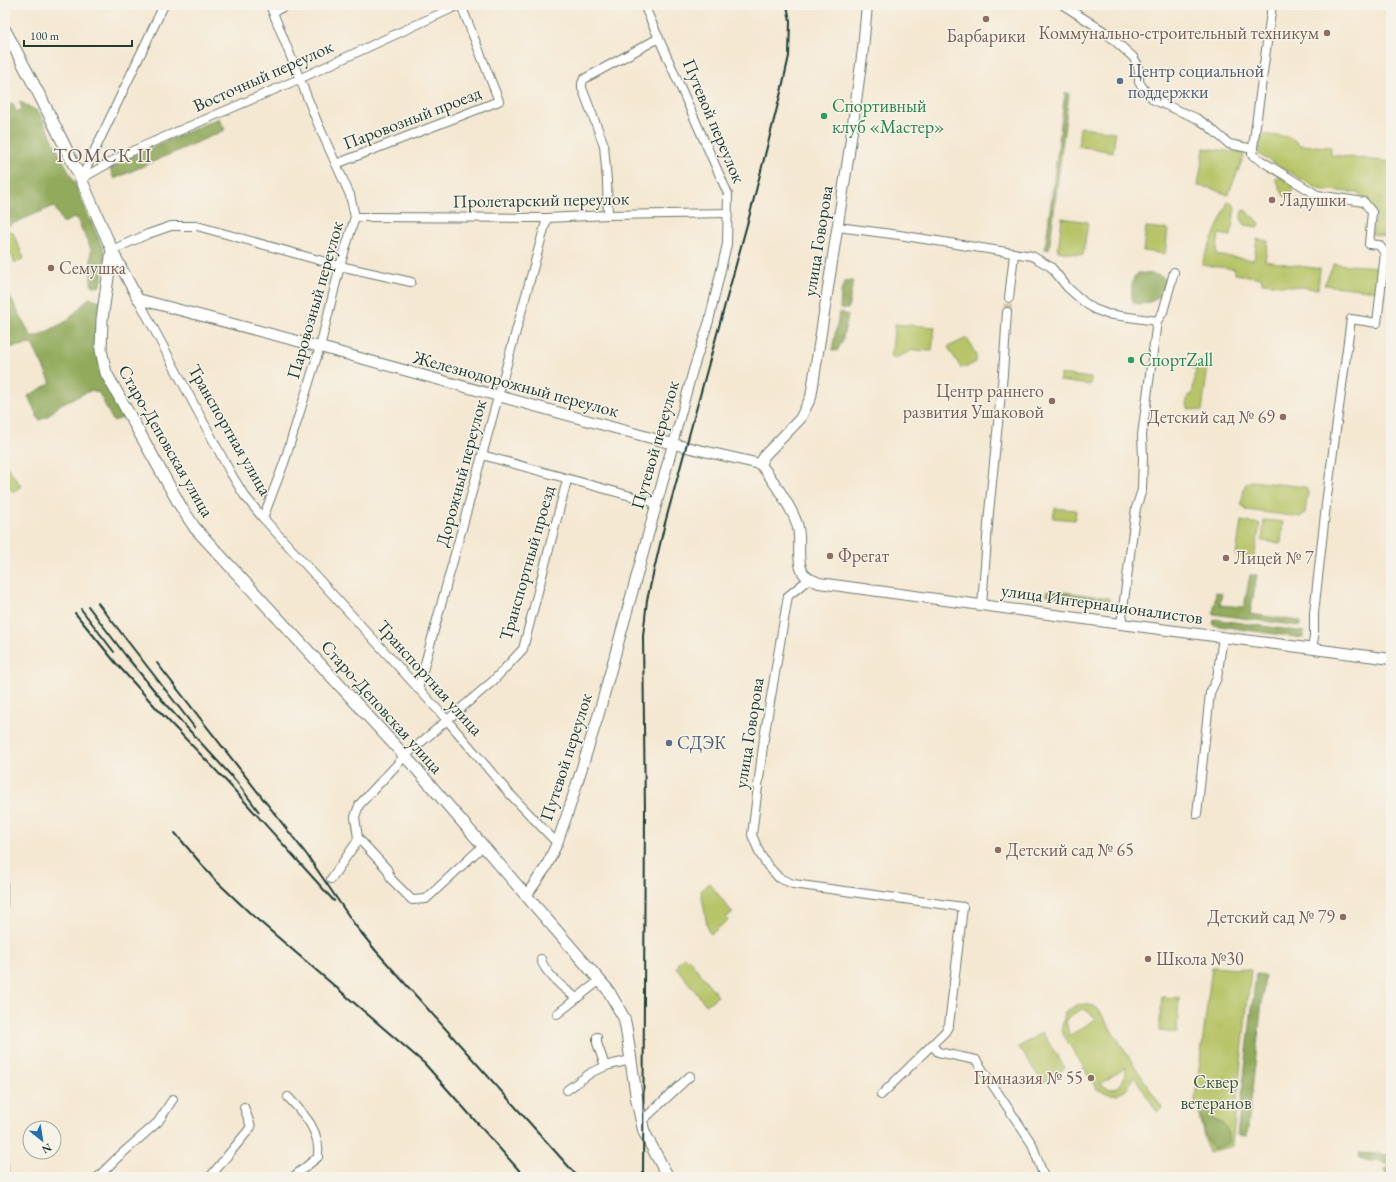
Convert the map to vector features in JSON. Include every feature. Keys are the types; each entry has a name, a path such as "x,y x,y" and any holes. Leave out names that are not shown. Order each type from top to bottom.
{"main road":[{"name":"Транспортная улица","path":"5,30 81,179 112,250"},
{"name":"Старо-Деповская улица","path":"112,250 102,318 101,350 106,374 181,506 195,528 405,756 608,990 624,1018 637,1101 644,1132 668,1177"}],"street":[{"path":"81,179 164,5"},
{"path":"271,8 287,5"},
{"name":"Восточный переулок","path":"81,179 123,155 299,79 460,5"},
{"name":"Паровозный проезд","path":"336,164 499,101 460,5"},
{"name":"Путевой переулок","path":"526,896 546,867 557,843 599,713 672,444 693,370 709,321 727,244 728,194 644,5"},
{"name":"улица Говорова","path":"760,464 765,455 800,419 811,397 838,227 863,50 867,5"},
{"path":"1063,5 1105,32 1133,57 1138,65 1139,82 1154,100 1196,118 1207,125 1229,144 1253,149"},
{"path":"1272,5 1252,156 1316,195 1364,202 1372,212 1369,244 1379,245 1385,253 1377,323 1351,319 1327,496 1314,613 1314,638 1312,649"},
{"name":"Паровозный переулок","path":"263,518 284,463 320,347 340,266 355,217 350,195 299,79 271,8"},
{"path":"608,215 604,145 582,88 582,83 584,78 659,38"},
{"name":"Пролетарский переулок","path":"355,217 547,218 608,215 728,213"},
{"name":"Дорожный переулок","path":"418,689 547,218"},
{"path":"112,250 148,234 171,226 197,226 340,266 411,282"},
{"path":"838,227 1032,256 1051,267 1068,288 1094,309 1107,314 1157,321"},
{"name":"Транспортная улица","path":"112,250 230,472 244,495 263,518 447,720 508,792 557,843"},
{"path":"1009,298 1014,254"},
{"path":"1121,624 1136,508 1142,490 1142,435 1157,321 1163,312 1174,272"},
{"name":"Железнодорожный переулок","path":"138,299 320,347 672,444 760,464"},
{"path":"982,606 989,512 1003,374 1007,312"},
{"path":"482,456 656,504"},
{"path":"760,464 766,470 783,497 798,526 801,569 809,579"},
{"name":"Транспортный проезд","path":"358,838 355,817 360,805 405,756 493,681 523,649 567,480"},
{"name":"улица Говорова","path":"809,579 788,596 764,738 752,835 760,854 768,866 779,878 793,884 963,907 948,1025 945,1032 932,1045"},
{"name":"улица Интернационалистов","path":"809,579 820,583 982,606 1391,659"},
{"path":"1197,814 1210,693 1217,678 1223,637"},
{"path":"331,879 358,838 387,869 391,879 412,900 426,899 483,846"},
{"path":"541,959 542,964 554,980 577,998"},
{"path":"557,1014 600,980"},
{"path":"597,1038 597,1043 605,1066"},
{"path":"881,1095 932,1045 938,1052 976,1060 1032,1144 1044,1177"},
{"path":"567,1090 592,1072 605,1066 631,1060"},
{"path":"642,1123 644,1119 690,1076"},
{"path":"288,1096 309,1120 319,1146 318,1157 293,1177"},
{"path":"98,1177 158,1122 173,1099"},
{"path":"210,1177 251,1127 244,1107"}],"green space":[{"path":"1065,93 1069,93 1049,250 1045,249"},
{"path":"19,101 39,112 75,184 105,253 101,285 98,287 91,284 91,249 76,217 63,223 54,206 5,227 5,106 13,103 16,112 22,109"},
{"path":"219,118 225,130 114,179 110,169 125,159"},
{"path":"1080,127 1114,132 1113,152 1078,146"},
{"path":"1261,134 1290,137 1300,145 1331,147 1331,155 1391,162 1391,238 1372,234 1376,213 1358,193 1318,189 1258,154"},
{"path":"1204,148 1243,153 1244,156 1228,195 1210,188 1198,186"},
{"path":"1279,176 1293,184 1291,198 1284,196 1275,179"},
{"path":"1228,202 1232,203 1235,207 1231,236 1219,234 1216,255 1254,260 1257,239 1268,241 1265,261 1320,269 1318,289 1262,283 1262,278 1235,274 1235,269 1202,265"},
{"path":"1245,210 1260,223 1258,227 1245,225 1241,219 1242,211"},
{"path":"1062,218 1088,222 1083,255 1058,251"},
{"path":"1146,227 1168,229 1165,254 1143,251"},
{"path":"12,231 24,258 15,263 5,241 5,232"},
{"path":"1334,264 1379,267 1377,291 1324,285"},
{"path":"1138,273 1154,274 1166,279 1168,282 1163,292 1155,300 1144,304 1133,303 1132,283"},
{"path":"850,280 853,282 848,309 840,309 841,292 844,282"},
{"path":"5,287 31,336 38,336 67,321 89,298 101,301 98,351 126,417 113,421 99,393 92,390 61,404 47,417 39,420 28,396 51,383 32,344 5,348"},
{"path":"841,312 848,315 842,342 837,351 832,350 839,314"},
{"path":"895,324 935,327 932,351 913,350 896,358 891,358"},
{"path":"967,338 976,355 976,362 967,367 961,368 948,347"},
{"path":"1198,361 1202,361 1201,366 1208,367 1202,411 1189,409 1186,405 1188,395 1192,396 1196,369 1192,368"},
{"path":"1060,374 1091,378 1090,385 1060,381"},
{"path":"5,464 21,486 13,492 5,481"},
{"path":"1251,481 1305,487 1308,492 1305,513 1300,517 1246,510 1241,504 1245,485"},
{"path":"1055,508 1076,510 1075,520 1053,518"},
{"path":"1264,520 1283,522 1281,543 1262,541"},
{"path":"1241,521 1260,524 1254,559 1236,556"},
{"path":"1250,575 1257,575 1250,614 1300,621 1300,626 1213,614 1216,592 1222,593 1220,605 1244,607"},
{"path":"1047,590 1110,598 1110,603 1047,595"},
{"path":"1214,619 1304,632 1303,638 1213,625"},
{"path":"709,883 733,913 726,917 728,920 711,934 708,931 701,891"},
{"path":"684,957 686,959 688,958 718,996 706,1005 676,967 679,965 677,963"},
{"name":"Сквер ветеранов","path":"1212,967 1251,970 1232,1146 1208,1153 1195,1100"},
{"path":"1256,974 1265,975 1247,1136 1237,1135"},
{"path":"1162,997 1179,998 1177,1033 1159,1031"},
{"path":"1085,1004 1093,1006 1099,1011 1162,1108 1157,1112 1134,1076 1128,1087 1120,1093 1110,1094 1097,1089 1063,1034 1062,1027 1065,1012 1077,1005","holes":["1082,1009 1089,1012 1096,1019 1069,1036 1066,1020 1071,1015","1126,1067 1124,1079 1116,1088 1111,1089 1100,1084"]},
{"path":"1042,1032 1065,1068 1043,1083 1019,1047"},
{"path":"1200,1110 1207,1110 1214,1120 1222,1123 1226,1128 1229,1143 1213,1149 1205,1136"},
{"path":"1359,1153 1391,1155 1391,1177 1388,1177 1385,1170 1390,1165 1377,1160 1372,1162 1359,1158"}],"tunnel":[{"path":"1007,312 1009,298"}],"railway":[{"path":"643,1177 645,813 643,636 647,600 665,523 751,210 781,92 789,56 790,21 787,5"},
{"path":"98,603 195,728"},
{"path":"88,606 167,706 236,781 259,812"},
{"path":"81,609 114,652"},
{"path":"75,613 115,662 159,711 228,783 334,901"},
{"path":"157,663 307,855 355,925 376,951 578,1177"},
{"path":"5,821 7,859 5,1067"},
{"path":"175,833 214,879 251,914 424,1063 525,1177"},
{"path":"5,1128 8,1177"}],"place":[{"name":"Барбарики","path":"986,19"},
{"name":"Коммунально-строительный техникум","path":"1327,33"},
{"name":"Центр социальной поддержки","path":"1120,81"},
{"name":"Спортивный клуб «Мастер»","path":"824,116"},
{"name":"Ладушки","path":"1272,200"},
{"name":"Семушка","path":"51,268"},
{"name":"СпортZall","path":"1131,360"},
{"name":"Центр раннего развития Ушаковой","path":"1052,401"},
{"name":"Детский сад № 69","path":"1283,417"},
{"name":"Фрегат","path":"830,556"},
{"name":"Лицей № 7","path":"1226,558"},
{"name":"СДЭК","path":"669,743"},
{"name":"Детский сад № 65","path":"998,850"},
{"name":"Детский сад № 79","path":"1343,917"},
{"name":"Школа №30","path":"1148,959"},
{"name":"Гимназия № 55","path":"1091,1078"}],"district":[{"name":"ТОМСК II","path":"103,155"}]}
